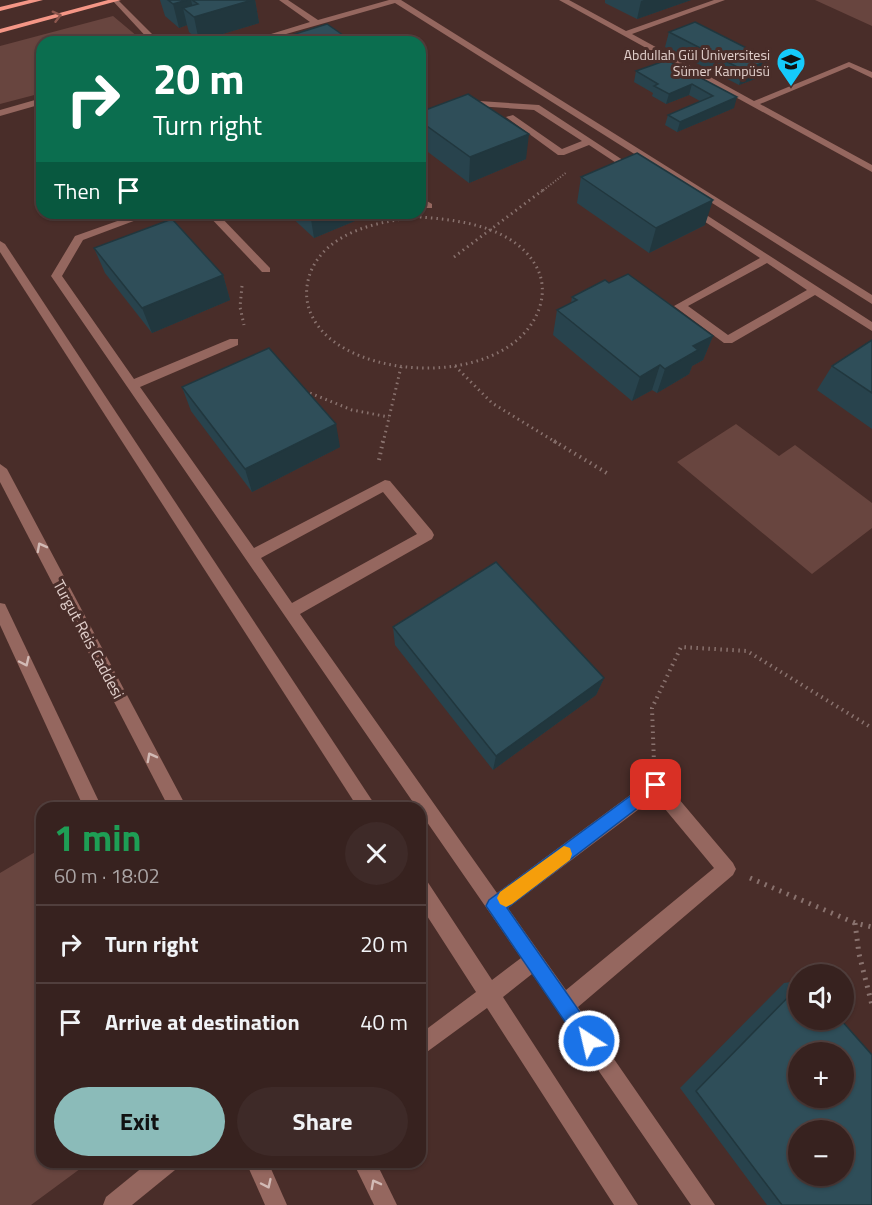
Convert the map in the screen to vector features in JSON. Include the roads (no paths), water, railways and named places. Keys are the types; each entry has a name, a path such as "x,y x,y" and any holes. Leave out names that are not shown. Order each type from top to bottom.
{"main road":[{"path":"0,9 39,0"},
{"path":"0,31 116,0"}],"street":[{"path":"116,0 150,36"},
{"path":"283,0 317,23"},
{"path":"270,36 396,0 872,300"},
{"path":"562,0 872,169"},
{"path":"625,34 721,0"},
{"path":"753,104 849,64 872,75"},
{"path":"0,113 36,103"},
{"path":"450,107 459,103 536,107 649,181"},
{"path":"510,117 561,153 589,142"},
{"path":"678,200 872,327"},
{"path":"133,219 79,238 56,276 422,802"},
{"path":"217,219 266,270"},
{"path":"0,244 364,802"},
{"path":"768,258 681,306 728,340 815,290"},
{"path":"132,385 234,342"},
{"name":"Turgut Reis Caddesi","path":"0,469 175,802"},
{"path":"251,556 385,485 427,535 290,612"},
{"path":"0,609 90,802"},
{"path":"495,906 656,785 727,868 564,1005"},
{"path":"426,807 704,1205"},
{"path":"426,897 627,1205"},
{"path":"426,1042 533,960"},
{"path":"114,1205 160,1168"},
{"path":"260,1168 276,1205"},
{"path":"367,1168 386,1205"}],"place":[{"name":"Abdullah Gül Üniversitesi Sümer Kampüsü","path":"791,88"}]}
